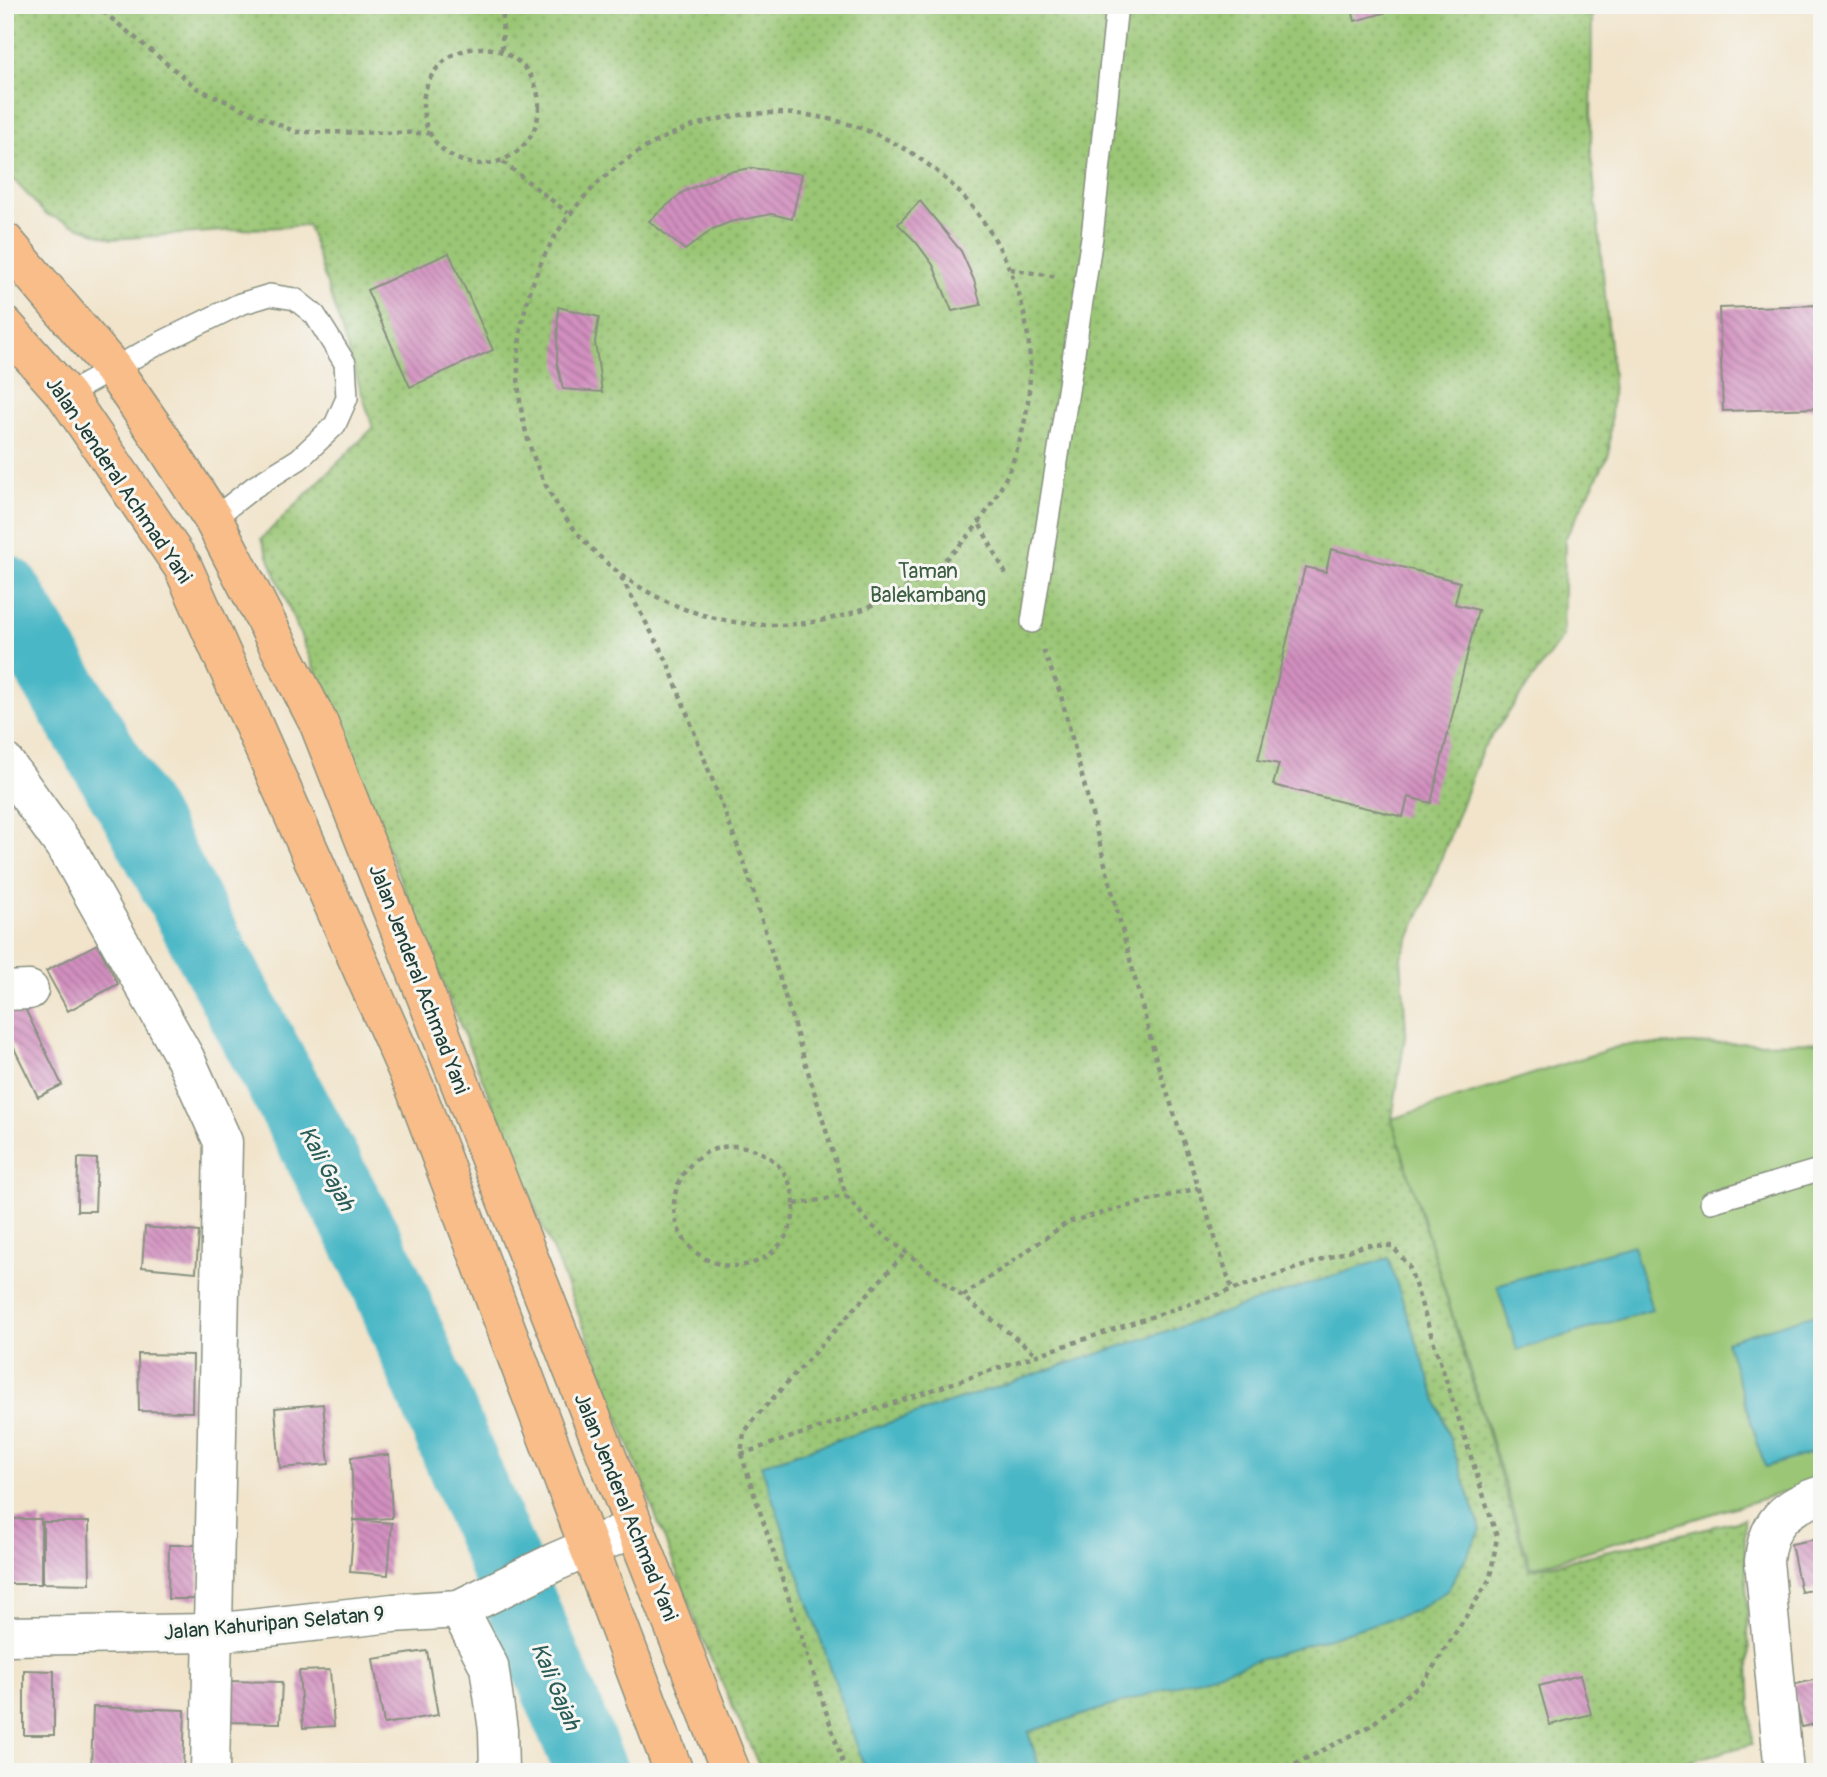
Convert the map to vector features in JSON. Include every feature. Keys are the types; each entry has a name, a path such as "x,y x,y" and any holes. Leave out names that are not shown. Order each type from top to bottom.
{"main road":[{"name":"Jalan Jenderal Achmad Yani","path":"5,242 112,368 213,519 319,724 730,1772"},
{"name":"Jalan Jenderal Achmad Yani","path":"5,326 66,395 183,567 275,768 415,1088 571,1555 674,1772"}],"street":[{"path":"5,762 69,852 185,1058 223,1142 210,1772"},
{"path":"1784,1772 1764,1561 1766,1544 1774,1524 1786,1510 1822,1495"},
{"path":"499,1772 498,1730 489,1666 465,1606 634,1528"},
{"name":"Jalan Kahuripan Selatan 9","path":"5,1636 213,1633 465,1606"}],"lane":[{"path":"1032,622 1085,282 1117,5"},
{"path":"66,395 112,368 240,304 270,295 295,299 315,315 345,363 347,398 335,425 299,459 254,487 213,519"},
{"path":"1711,1202 1822,1169"}],"path":[{"path":"95,5 198,89 296,132 429,133"},
{"path":"502,50 503,5"},
{"path":"474,47 502,50 526,67 539,92 539,120 526,145 503,162 475,165 448,155 429,133 422,106 429,78 447,57 474,47"},
{"path":"804,113 869,130 928,163 976,210 1010,269 1028,333 1029,401 1013,466 979,524 933,572 898,593 875,606 811,624 744,625 679,608 620,575 572,527 537,470 519,404 518,337 535,272 568,213 614,166 672,131 737,114 804,113"},
{"path":"503,162 568,213"},
{"path":"1010,269 1085,282"},
{"path":"979,524 1032,622 1060,692 1156,1059 1232,1289"},
{"path":"620,575 667,661 746,868 846,1196 871,1225 1037,1355"},
{"path":"731,1144 762,1152 786,1173 795,1203 788,1235 766,1258 736,1267 705,1259 689,1245 682,1238 673,1207 679,1176 701,1154 731,1144"},
{"path":"963,1296 1068,1222 1198,1188"},
{"path":"795,1203 846,1196"},
{"path":"741,1454 1366,1245 1392,1246 1409,1266 1497,1537 1490,1579 1425,1680 1370,1727 1280,1772"},
{"path":"846,1772 741,1454 744,1433 754,1419 906,1251"}],"green space":[{"name":"Taman Balekambang","path":"5,5 1592,5 1591,151 1613,376 1609,454 1565,539 1563,636 1482,750 1425,902 1401,957 1406,1030 1392,1119 1529,1570 1744,1519 1752,1744 1652,1772 762,1772 703,1641 588,1337 261,539 373,428 308,225 112,239 45,214 5,170"},
{"path":"1822,1042 1822,1481 1531,1568 1392,1119 1623,1045"}],"water":[{"path":"1633,1245 1652,1310 1517,1350 1497,1285"},
{"path":"1388,1258 1481,1530 1448,1590 1415,1611 1028,1732 1041,1772 866,1772 761,1465"},
{"path":"1822,1312 1822,1450 1765,1467 1726,1341"}],"building":[{"path":"1351,5 1408,5 1409,6 1355,21"},
{"path":"751,168 802,174 792,219 772,214 730,222 713,229 685,250 649,221 683,192 728,172"},
{"path":"920,201 961,251 974,280 981,305 952,311 933,265 898,224"},
{"path":"449,253 493,350 410,387 367,290"},
{"path":"1822,305 1822,408 1723,411 1719,308"},
{"path":"558,307 599,317 595,342 602,392 563,389 557,363"},
{"path":"1331,549 1460,582 1455,604 1478,610 1431,803 1408,797 1403,817 1273,785 1279,764 1258,760 1305,567 1326,572"},
{"path":"97,944 118,984 68,1011 46,971"},
{"path":"20,998 62,1085 38,1097 5,1030 5,1005"},
{"path":"78,1158 97,1159 95,1211 77,1211"},
{"path":"145,1227 199,1232 196,1272 142,1267"},
{"path":"138,1354 193,1355 192,1412 139,1411"},
{"path":"323,1404 329,1464 280,1468 275,1408"},
{"path":"389,1455 392,1518 354,1520 351,1457"},
{"path":"8,1519 41,1519 41,1584 8,1584"},
{"path":"354,1520 392,1523 388,1575 350,1572"},
{"path":"43,1522 89,1522 90,1584 43,1583"},
{"path":"1822,1538 1822,1588 1801,1592 1791,1544"},
{"path":"169,1545 198,1545 199,1599 168,1599"},
{"path":"427,1651 438,1715 384,1724 373,1659"},
{"path":"24,1670 54,1671 54,1735 24,1735"},
{"path":"330,1670 334,1726 303,1728 299,1671"},
{"path":"1580,1675 1591,1714 1550,1725 1539,1686"},
{"path":"1822,1678 1822,1722 1802,1727 1792,1685"},
{"path":"225,1681 282,1682 280,1723 224,1722"},
{"path":"93,1707 185,1710 183,1772 91,1772"}],"waterway":[{"name":"Kali Gajah","path":"5,591 140,818 380,1267 592,1772"}]}
